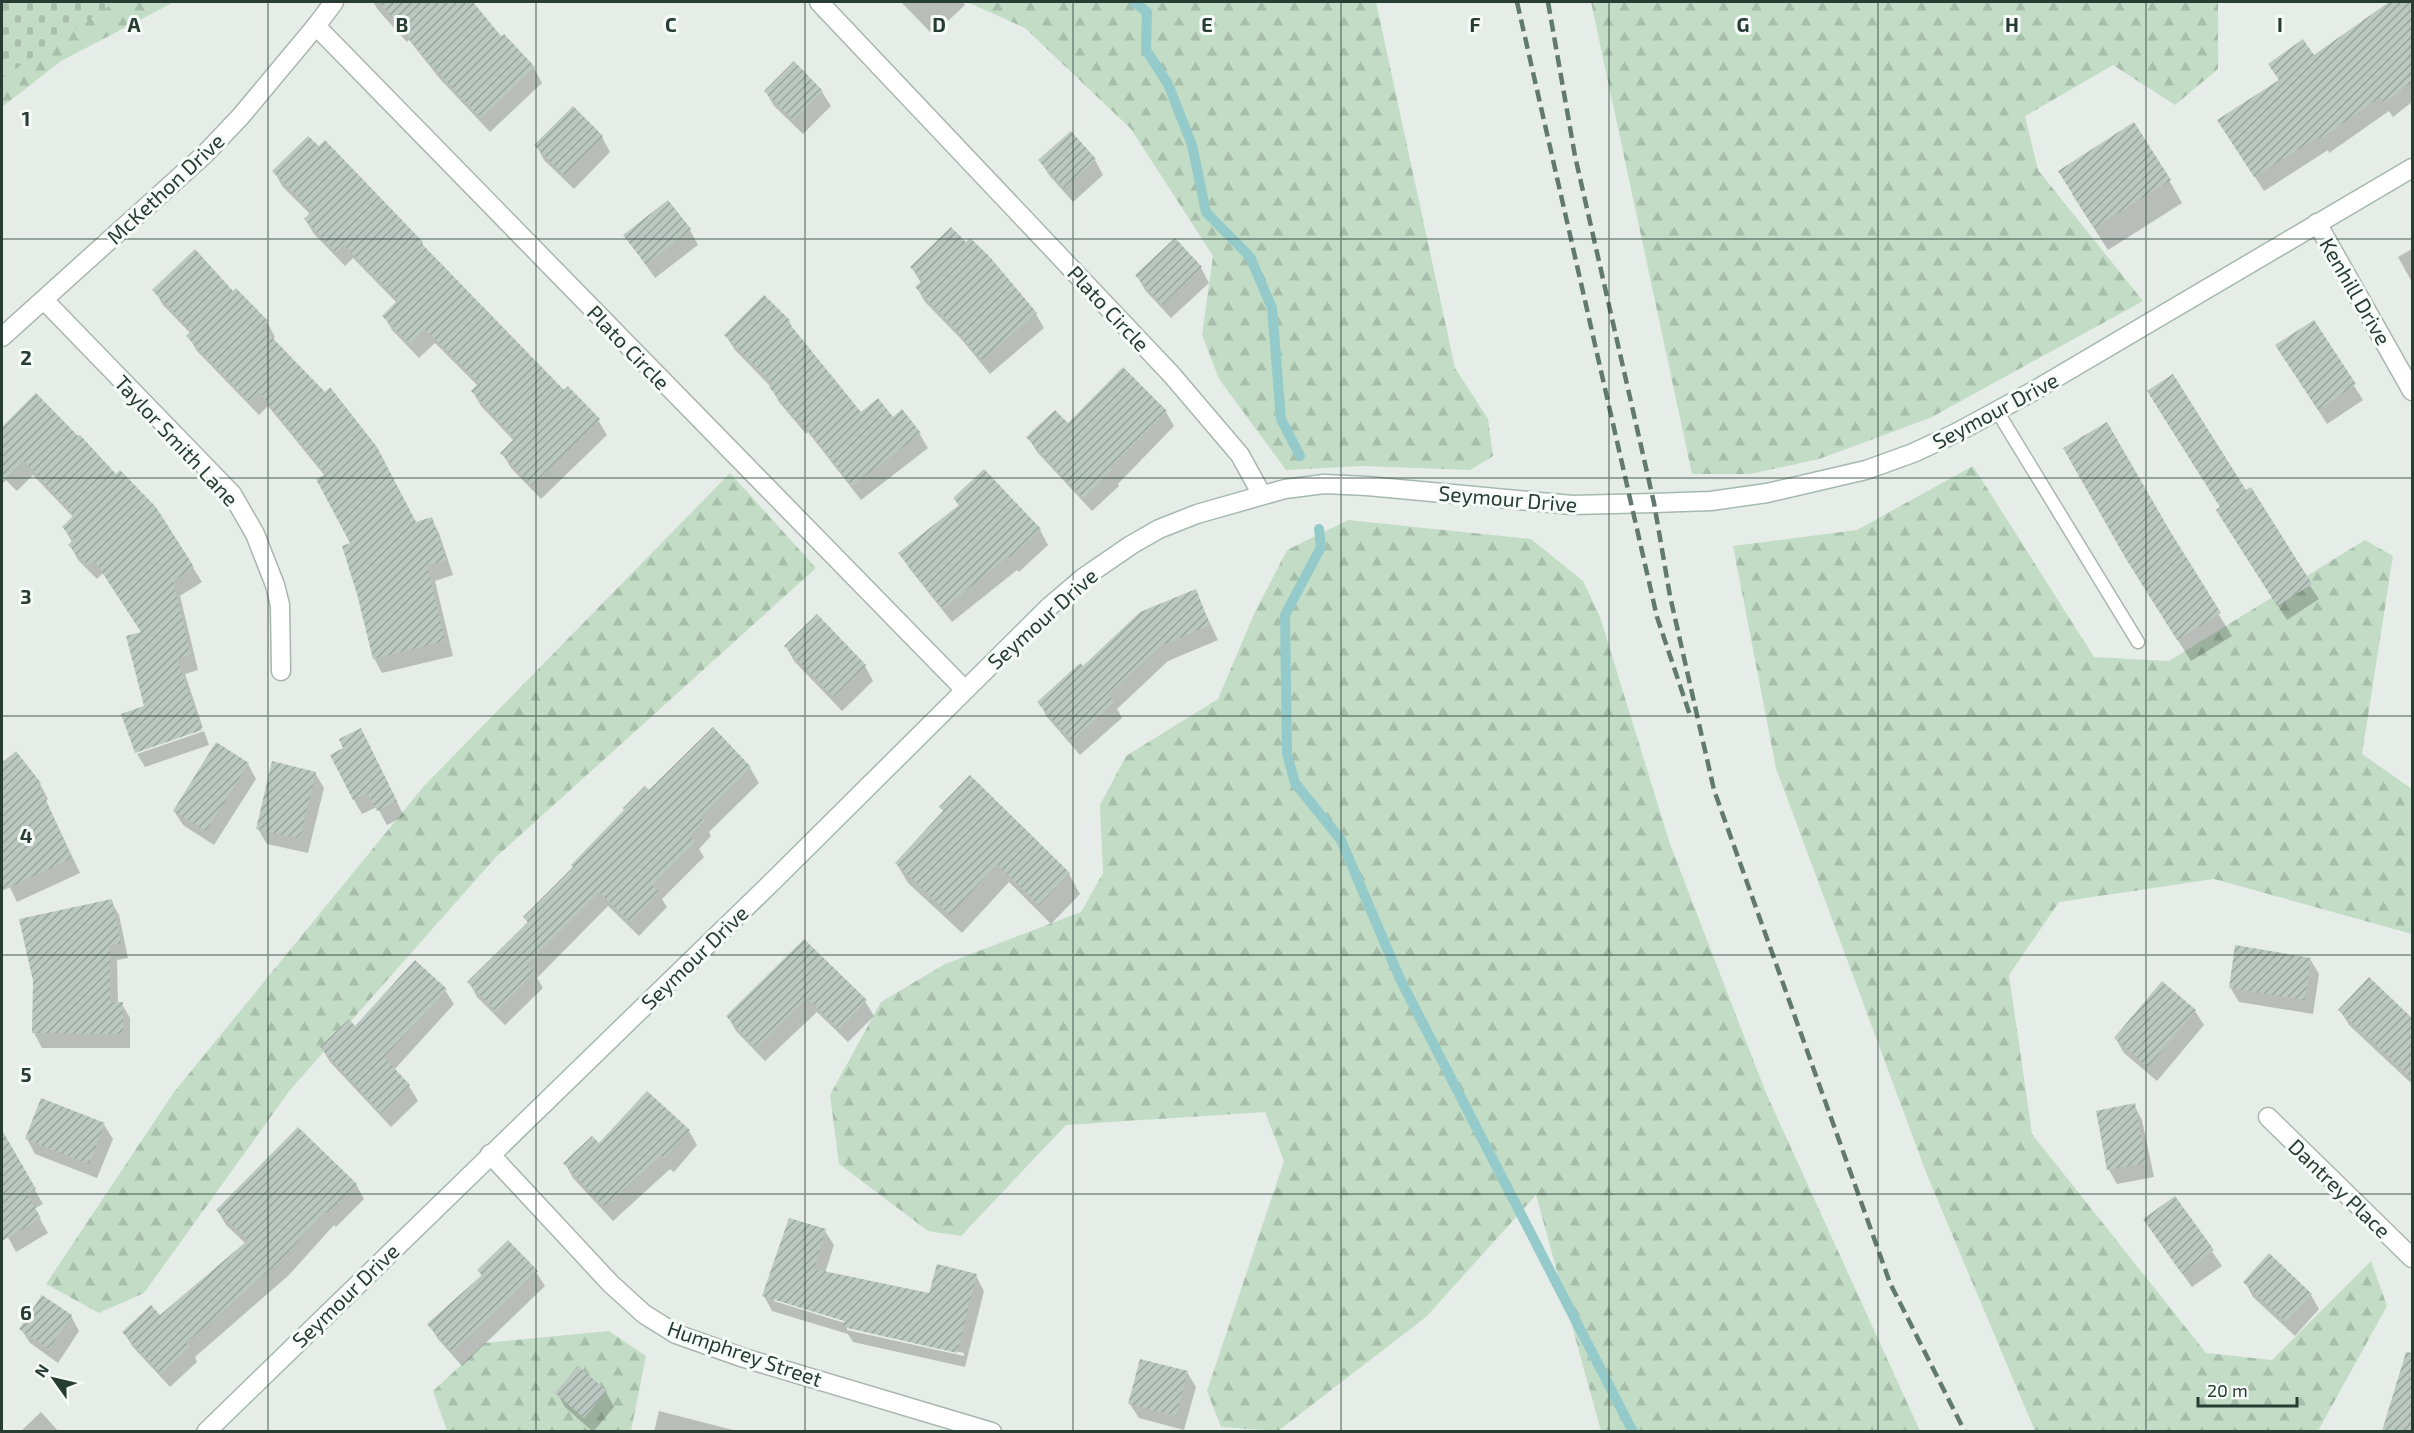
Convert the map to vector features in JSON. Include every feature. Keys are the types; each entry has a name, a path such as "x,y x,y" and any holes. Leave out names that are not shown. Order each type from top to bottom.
{"street":[{"path":"316,26 334,2"},
{"name":"Plato Circle","path":"819,2 1171,374 1240,454 1262,495"},
{"name":"McKethon Drive","path":"2,338 205,154 316,26"},
{"name":"Plato Circle","path":"316,26 964,690"},
{"name":"Seymour Drive","path":"206,1431 771,883 1050,606 1083,578 1131,545 1159,529 1197,514 1285,489 1324,484 1572,505 1711,501 1767,493 1866,470 1913,453 1997,411 2412,168"},
{"name":"Kenhill Drive","path":"2317,223 2412,391"},
{"name":"Taylor Smith Lane","path":"44,300 232,494 255,534 275,585 280,605 281,671"},
{"name":"Dantrey Place","path":"2268,1117 2412,1258"},
{"name":"Humphrey Street","path":"490,1154 611,1284 644,1314 676,1334 744,1358 992,1431"}],"lane":[{"path":"1997,411 2138,642"}],"green space":[{"path":"2,2 115,2 2,78"},
{"path":"77,2 174,2 61,61 2,107 2,51"},
{"path":"967,2 1376,2 1455,368 1488,419 1493,456 1470,470 1363,466 1286,470 1219,379 1202,335 1213,256 1131,129 1025,28"},
{"path":"1591,2 2218,2 2218,69 2175,105 2113,65 2025,116 2038,170 2143,301 1930,418 1819,459 1750,474 1692,474"},
{"path":"1973,466 2094,657 2169,661 2365,540 2393,556 2362,754 2412,789 2412,934 2214,879 2059,902 2009,975 2032,1134 2206,1353 2272,1360 2371,1261 2387,1306 2318,1431 2035,1431 1927,1175 1776,768 1733,546 1857,530"},
{"path":"730,473 816,568 495,858 290,1090 144,1293 99,1313 46,1284 174,1092 424,786"},
{"path":"1348,520 1531,539 1583,581 1600,617 1670,844 1766,1093 1920,1431 1601,1431 1536,1195 1426,1317 1278,1431 1221,1427 1207,1391 1284,1161 1265,1112 1066,1125 961,1236 928,1231 839,1164 830,1095 881,1002 945,964 1081,912 1103,873 1100,805 1126,756 1218,699 1254,614 1287,550"},
{"path":"609,1331 646,1356 631,1431 447,1431 433,1391 485,1343"}],"building":[{"path":"380,2 473,2 501,36 504,34 535,67 481,118 430,64"},
{"path":"2389,2 2412,2 2412,82 2384,103 2380,97 2320,139 2318,137 2254,177 2217,120 2279,80 2268,64 2303,39 2314,55"},
{"path":"794,61 823,91 793,120 764,91"},
{"path":"573,106 603,136 564,175 534,145"},
{"path":"2134,122 2171,180 2094,228 2058,171"},
{"path":"1071,131 1096,159 1064,188 1038,160"},
{"path":"308,136 319,146 325,140 564,390 568,386 600,419 532,485 500,453 515,438 471,391 479,383 425,329 410,344 382,316 398,300 344,245 336,252 304,219 312,211 272,171"},
{"path":"668,200 691,229 646,265 623,235"},
{"path":"951,227 966,242 970,238 989,256 1037,313 981,360 952,325 915,287 923,280 910,267"},
{"path":"1175,238 1202,267 1162,305 1135,275"},
{"path":"195,249 233,291 236,288 268,321 262,327 325,392 330,387 377,447 416,522 432,517 446,560 427,566 445,641 373,659 342,546 350,543 316,479 326,474 259,392 249,401 186,336 192,331 152,290"},
{"path":"764,295 790,320 788,322 861,412 878,398 893,417 902,409 921,433 852,486 799,418 796,420 769,387 773,383 724,335"},
{"path":"2314,320 2356,384 2318,410 2275,345"},
{"path":"1123,367 1167,411 1083,498 1026,437 1055,410 1068,423"},
{"path":"2173,374 2246,490 2251,487 2312,584 2277,606 2216,510 2220,507 2147,391"},
{"path":"36,393 116,474 120,470 156,507 194,567 173,581 191,655 177,659 202,730 135,753 121,714 144,706 126,636 141,632 94,560 88,565 68,545 74,539 62,527 74,515 24,461 2,484 2,427"},
{"path":"2107,422 2221,613 2177,640 2126,559 2063,448"},
{"path":"984,469 1041,529 1010,558 1008,556 943,609 898,553 959,505 953,498"},
{"path":"1196,589 1210,625 1160,646 1108,695 1115,702 1071,741 1037,702 1080,663 1083,666 1140,612"},
{"path":"817,614 866,665 833,697 784,646"},
{"path":"713,727 751,767 700,817 704,821 690,836 696,842 652,885 659,892 630,922 599,892 527,964 535,972 496,1011 467,982 528,922 523,917 573,867 571,865 624,810 623,808 645,786 649,790"},
{"path":"361,728 397,801 377,811 367,793 353,800 330,755 343,748 339,739"},
{"path":"216,742 249,763 206,831 173,811"},
{"path":"16,751 41,783 39,785 72,858 2,891 2,763"},
{"path":"272,761 316,772 300,839 256,829"},
{"path":"970,775 1070,873 1039,905 997,864 950,915 895,863 943,811 939,807"},
{"path":"112,899 121,943 110,946 110,1002 123,1002 123,1034 32,1033 33,981 19,919"},
{"path":"804,939 867,1000 839,1029 807,998 756,1048 726,1016"},
{"path":"2235,945 2311,958 2305,1000 2229,988"},
{"path":"415,960 447,989 384,1057 410,1085 381,1113 320,1047 349,1019 355,1026"},
{"path":"2369,977 2412,1018 2412,1078 2338,1010"},
{"path":"2162,981 2196,1010 2148,1067 2114,1038"},
{"path":"647,1091 690,1130 664,1158 661,1155 604,1207 563,1163 592,1136 599,1143"},
{"path":"41,1098 105,1123 89,1164 25,1139"},
{"path":"2135,1103 2146,1163 2107,1170 2096,1111"},
{"path":"298,1127 357,1184 327,1213 325,1211 280,1261 186,1343 190,1346 161,1374 122,1332 151,1305 160,1315 248,1240 216,1210"},
{"path":"2,1130 36,1189 27,1194 41,1218 2,1241"},
{"path":"2175,1196 2214,1250 2182,1274 2143,1219"},
{"path":"789,1218 826,1229 814,1269 929,1293 937,1264 977,1274 957,1353 843,1327 844,1321 762,1296"},
{"path":"508,1240 538,1271 452,1352 427,1324 482,1275 477,1270"},
{"path":"2269,1253 2312,1294 2286,1322 2243,1282"},
{"path":"42,1295 72,1315 49,1349 19,1329"},
{"path":"2406,1352 2412,1353 2412,1431 2382,1431"},
{"path":"1140,1359 1188,1371 1176,1416 1128,1404"},
{"path":"578,1366 607,1391 584,1418 555,1393"}],"waterway":[{"path":"1134,2 1147,12 1146,50 1168,84 1192,145 1206,212 1250,257 1272,308 1281,419 1300,456"},
{"path":"1319,529 1321,547 1285,615 1287,754 1295,783 1341,840 1400,979 1633,1432"}],"railway":[{"path":"1517,2 1657,617 1691,718"},
{"path":"1548,2 1575,156 1654,503 1670,596 1714,790 1890,1283 1965,1432"}]}
